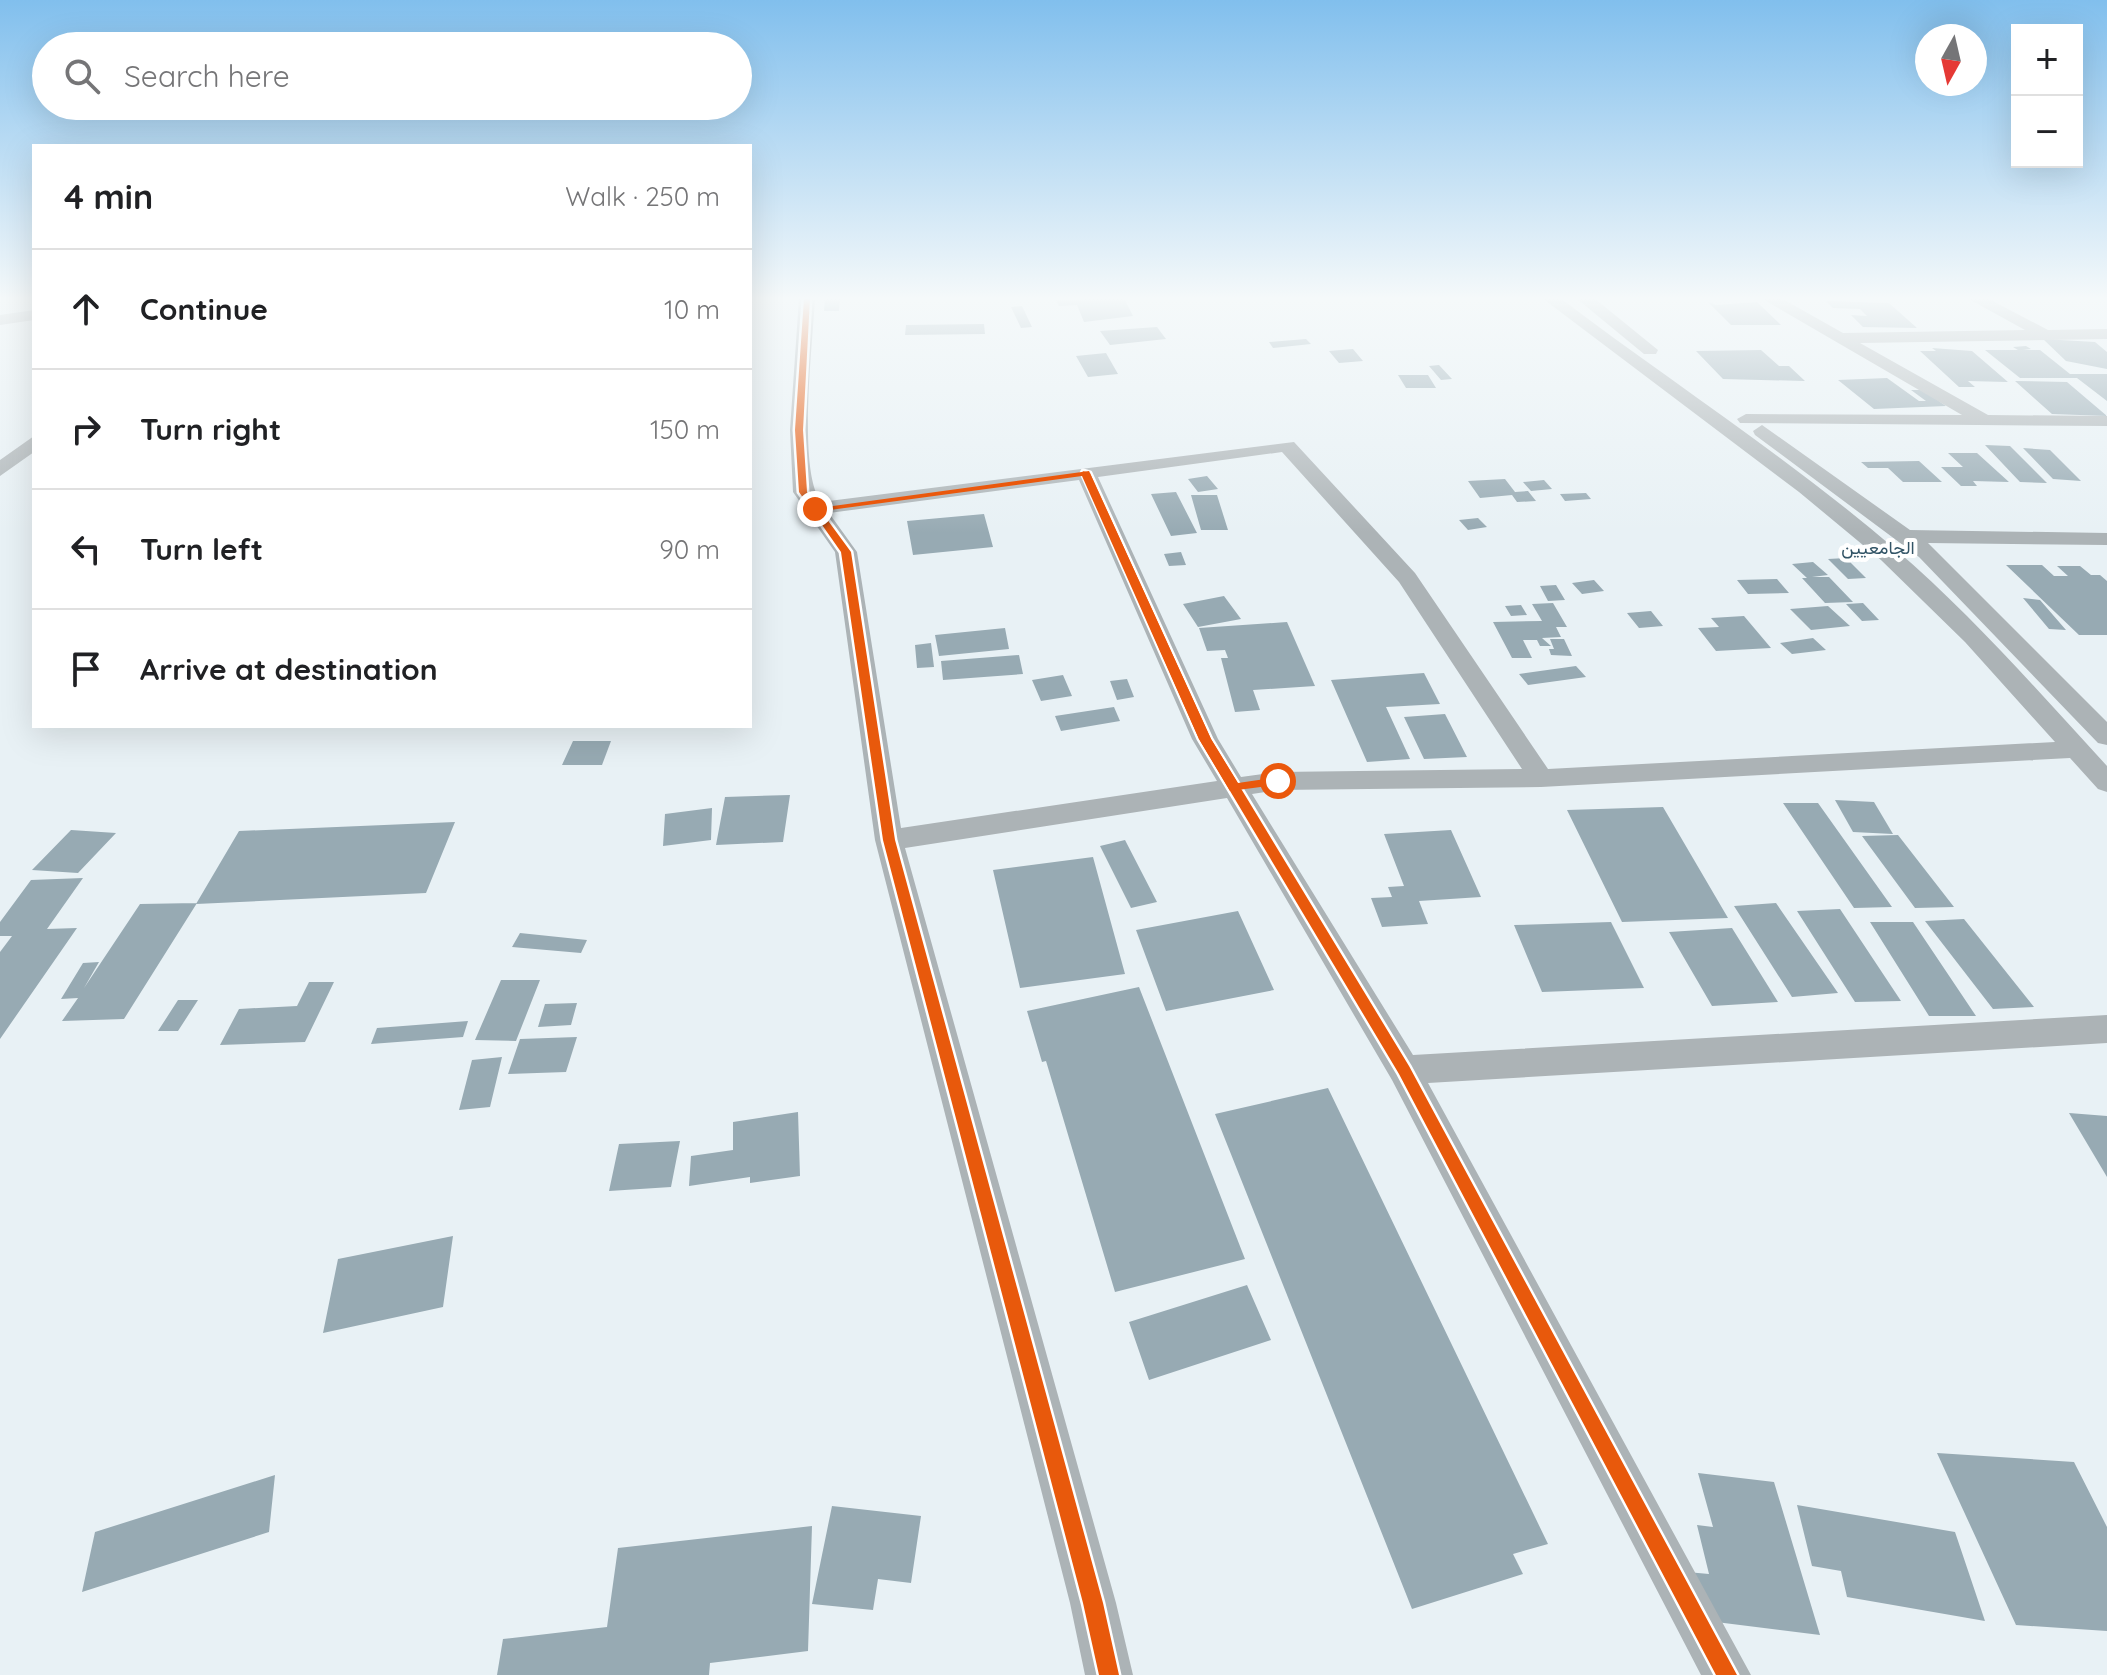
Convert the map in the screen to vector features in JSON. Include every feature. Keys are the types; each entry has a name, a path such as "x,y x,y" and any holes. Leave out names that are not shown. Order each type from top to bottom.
{"street":[{"path":"802,376 799,430 803,492 846,552 889,840 1089,1588 1109,1675"},
{"path":"1656,376 1768,459 1888,555 1962,625 2107,783"},
{"path":"1688,376 1927,552 2107,737"},
{"path":"1906,376 1985,420"},
{"path":"1746,419 2107,421"},
{"path":"0,470 32,444"},
{"path":"815,509 1287,446 1407,578 1541,778"},
{"path":"1086,473 1205,739 1404,1070 1727,1675"},
{"path":"1906,536 2107,539"},
{"path":"889,840 1278,781 1541,778 2077,749"},
{"path":"1404,1070 2107,1029"}],"building":[{"path":"1399,376 1429,376 1436,388 1406,388"},
{"path":"1720,376 1800,376 1805,381 1723,379"},
{"path":"1947,376 2001,376 2008,382 1968,381 1975,387 1959,387"},
{"path":"2018,376 2107,376 2107,401 2077,378"},
{"path":"1887,378 1919,401 1926,401 1911,390 1923,390 1946,406 1874,409 1838,380"},
{"path":"2015,381 2067,382 2107,416 2052,414"},
{"path":"1985,445 2010,446 2047,483 2020,482"},
{"path":"2023,448 2050,450 2081,481 2053,479"},
{"path":"1948,453 1977,453 2009,482 1973,481 1977,486 1961,486 1941,467 1963,467"},
{"path":"1919,461 1942,482 1903,482 1888,468 1868,468 1861,462"},
{"path":"1207,476 1218,489 1198,492 1188,479"},
{"path":"1505,479 1515,492 1528,491 1536,501 1517,502 1512,495 1480,498 1468,481"},
{"path":"1544,480 1552,489 1531,491 1523,482"},
{"path":"1176,492 1197,533 1171,536 1151,494"},
{"path":"1586,493 1591,499 1565,501 1560,494"},
{"path":"1191,495 1217,495 1228,530 1201,530"},
{"path":"984,514 993,547 913,555 907,521"},
{"path":"1478,518 1487,527 1468,530 1459,520"},
{"path":"1181,552 1186,565 1169,566 1164,554"},
{"path":"1846,558 1866,578 1848,579 1828,559"},
{"path":"1813,562 1828,575 1812,577 1829,577 1853,602 1825,603 1802,578 1807,578 1792,564"},
{"path":"2006,565 2042,565 2054,576 2068,576 2057,566 2080,566 2091,575 2100,575 2107,581 2107,635 2079,635"},
{"path":"1777,579 1789,593 1748,594 1737,580"},
{"path":"1594,580 1604,591 1582,594 1572,583"},
{"path":"1556,585 1565,600 1548,601 1540,586"},
{"path":"1224,596 1241,619 1198,627 1183,604"},
{"path":"2023,598 2040,600 2066,630 2049,629"},
{"path":"1553,603 1567,627 1556,627 1561,637 1542,638 1551,646 1540,646 1537,640 1523,640 1532,658 1512,658 1493,622 1542,621 1532,604"},
{"path":"1863,603 1879,620 1862,621 1846,604"},
{"path":"1521,605 1527,615 1511,616 1505,606"},
{"path":"1828,606 1850,626 1811,630 1790,609"},
{"path":"1651,611 1663,626 1639,628 1627,613"},
{"path":"1744,616 1771,648 1716,651 1698,628 1719,627 1711,618"},
{"path":"1287,622 1315,686 1253,690 1260,710 1235,712 1221,658 1228,658 1225,650 1207,651 1199,628"},
{"path":"1005,628 1009,649 939,656 935,635"},
{"path":"1813,638 1826,650 1792,654 1780,643"},
{"path":"1550,639 1564,639 1572,656 1551,655 1549,649 1554,649"},
{"path":"931,643 934,667 917,668 915,645"},
{"path":"1019,655 1023,674 943,680 941,661"},
{"path":"1576,666 1586,677 1528,685 1519,674"},
{"path":"1424,673 1440,704 1386,707 1410,759 1367,762 1331,680"},
{"path":"1063,675 1072,696 1041,701 1032,680"},
{"path":"1127,679 1134,697 1117,700 1110,681"},
{"path":"1114,707 1120,721 1061,731 1055,716"},
{"path":"1445,714 1467,757 1424,759 1404,717"},
{"path":"573,741 611,741 602,765 562,765"},
{"path":"790,795 783,842 716,845 725,797"},
{"path":"1835,800 1874,802 1893,834 1853,832"},
{"path":"1783,803 1818,803 1892,907 1854,908"},
{"path":"1663,807 1728,918 1622,922 1567,810"},
{"path":"712,808 711,840 663,846 665,814"},
{"path":"455,822 426,893 196,904 239,831"},
{"path":"71,830 116,833 78,873 32,870"},
{"path":"1451,830 1481,897 1419,901 1428,924 1382,927 1371,898 1392,897 1388,887 1404,886 1384,834"},
{"path":"1898,835 1954,907 1915,908 1862,836"},
{"path":"1125,840 1157,902 1131,908 1100,846"},
{"path":"1093,857 1125,974 1020,988 993,870"},
{"path":"83,878 47,929 77,928 0,1039 0,952 12,936 0,936 0,922 31,880"},
{"path":"197,903 124,1019 62,1021 78,998 61,999 83,963 99,962 84,988 140,904"},
{"path":"1776,903 1838,993 1792,997 1734,906"},
{"path":"1840,909 1901,1001 1855,1002 1797,911"},
{"path":"1238,911 1274,990 1166,1011 1136,930"},
{"path":"1964,919 2034,1007 1993,1009 1925,921"},
{"path":"1611,922 1644,988 1542,992 1514,925"},
{"path":"1870,922 1913,922 1976,1016 1929,1016"},
{"path":"1732,928 1778,1002 1712,1006 1669,932"},
{"path":"520,933 587,940 581,953 512,947"},
{"path":"501,980 540,980 516,1041 475,1040"},
{"path":"309,982 334,982 305,1042 220,1045 239,1009 297,1006"},
{"path":"1139,987 1245,1259 1115,1292 1046,1061 1042,1062 1027,1011"},
{"path":"178,1000 198,1000 178,1031 158,1031"},
{"path":"577,1003 571,1025 538,1027 545,1004"},
{"path":"468,1021 463,1037 371,1044 377,1028"},
{"path":"577,1037 566,1072 508,1074 520,1039"},
{"path":"502,1057 490,1107 459,1110 472,1060"},
{"path":"1328,1088 1548,1544 1513,1554 1523,1574 1412,1609 1215,1114"},
{"path":"798,1112 800,1176 750,1183 750,1177 689,1186 691,1156 733,1150 733,1122"},
{"path":"2069,1113 2107,1116 2107,1177"},
{"path":"680,1141 671,1187 609,1191 619,1144"},
{"path":"453,1236 443,1307 323,1333 338,1259"},
{"path":"1247,1285 1271,1340 1149,1380 1129,1322"},
{"path":"1937,1453 2074,1462 2107,1527 2107,1631 2016,1625"},
{"path":"1698,1473 1774,1482 1820,1635 1700,1620 1687,1572 1709,1574 1697,1525 1713,1527"},
{"path":"275,1475 269,1532 82,1592 95,1532"},
{"path":"1797,1505 1955,1532 1985,1621 1847,1597 1841,1571 1812,1566"},
{"path":"832,1506 921,1516 911,1583 878,1579 873,1610 812,1604"},
{"path":"812,1526 808,1651 710,1663 709,1675 497,1675 503,1639 607,1627 618,1548"}],"cycle path":[{"path":"802,376 799,430 803,492 846,552 889,840 1093,1603 1109,1675"},
{"path":"1086,473 1205,739 1404,1070 1727,1675"}],"district":[{"name":"الجامعيين","path":"1878,547"}],"route":[{"path":"815,509 1086,473 1205,739 1235,788 1278,781"}]}
